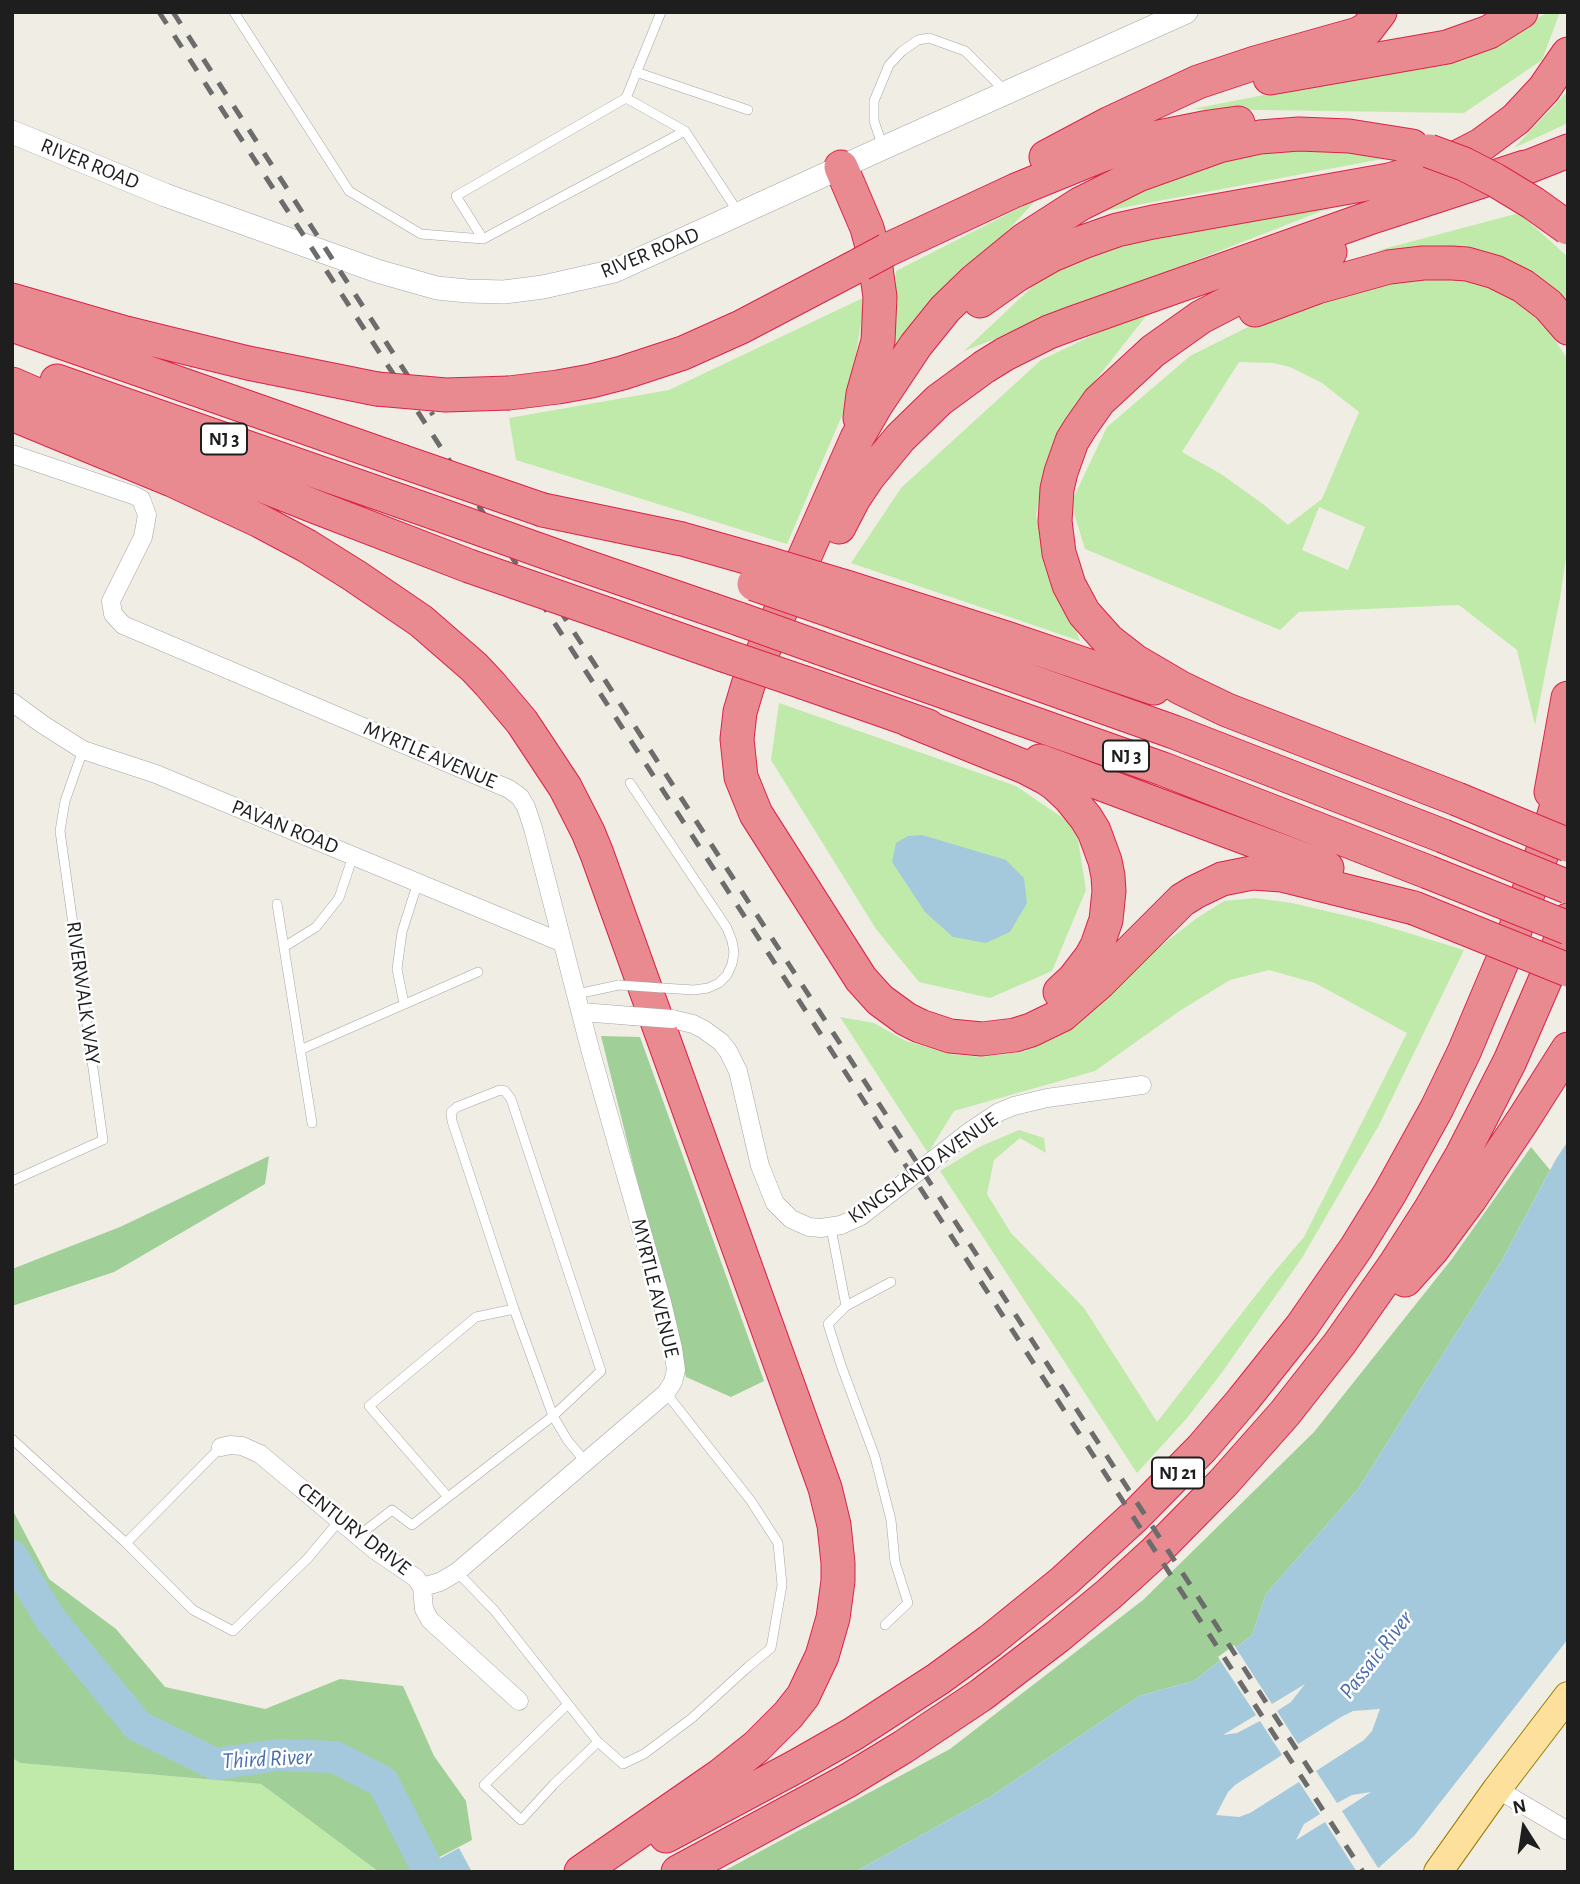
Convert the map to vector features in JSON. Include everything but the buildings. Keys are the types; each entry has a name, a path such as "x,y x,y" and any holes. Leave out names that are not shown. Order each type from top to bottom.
{"highway":[{"path":"12,300 115,330 239,361 377,389 430,394 509,393 591,381 682,353 741,327 874,257 982,192 1132,113 1227,72 1358,34 1367,29 1380,12"},
{"path":"1132,113 1215,87 1447,47 1489,32 1521,12"},
{"path":"888,389 922,351 971,308 1017,275 1052,255 1099,236 1135,226 1389,180 1442,165 1481,145 1516,119 1553,78 1568,54"},
{"path":"874,257 1074,166 1128,145 1181,132 1247,122 1302,121 1334,125 1366,131 1421,149 1464,164 1495,180 1568,228"},
{"path":"1421,149 1365,138 1317,134 1260,137 1219,146 1118,184 1080,204 1041,228 974,281 930,327 876,405 858,438 748,685 740,712 737,739 741,777 756,814 870,991 892,1010 920,1026 950,1036 990,1039 1014,1035 1062,1015 1182,900 1208,885 1236,875 1252,873 1282,875 1414,908 1568,970"},
{"path":"909,720 1025,767 1055,784 1086,818 1100,845 1109,891 1106,920 1097,946 1083,969 1063,989 1024,1012 982,1019 955,1016 928,1008 895,987 871,958 776,805 761,772 757,728 765,692 854,498 900,438 939,400 984,367 1028,342 1073,323 1375,216 1568,151"},
{"path":"841,167 867,228 880,297 878,341 863,394 858,438"},
{"path":"1525,167 1365,236 1219,307 1169,339 1099,401 1080,428 1065,457 1061,472 1055,504 1055,529 1066,577 1084,613 1122,652 1181,688 1219,706 1568,845"},
{"path":"1123,379 1174,349 1275,302 1336,281 1407,264 1452,263 1474,265 1495,272 1537,295 1558,314 1568,328"},
{"name":"NJ 3","path":"12,325 543,510 841,600 1568,887"},
{"name":"NJ 3","path":"12,365 1163,769 1568,928"},
{"path":"12,384 327,512 469,566 909,720 1091,779 1389,892 1414,908"},
{"path":"12,414 161,475 260,521 339,566 421,621 457,650 522,722 565,787 597,854 825,1488 834,1525 838,1572 833,1618 822,1656 803,1696 788,1714 756,1747 721,1775 581,1872"},
{"path":"841,600 968,625 1259,723"},
{"path":"1536,871 1568,698"},
{"name":"NJ 21","path":"599,1872 823,1751 938,1679 1015,1621 1080,1567 1202,1448 1264,1376 1356,1248 1432,1117 1501,967 1536,871 1568,768"},
{"name":"NJ 21","path":"678,1872 793,1811 903,1747 981,1695 1082,1617 1154,1553 1223,1483 1285,1413 1340,1343 1413,1238 1471,1137 1523,1031 1568,920"},
{"path":"1340,1343 1404,1282 1451,1225 1568,1048"}],"main road":[{"path":"1438,1872 1568,1696"}],"street":[{"name":"RIVER ROAD","path":"12,132 165,195 377,271 437,288 504,292 543,287 614,271 1186,12"},
{"name":"MYRTLE AVENUE","path":"12,454 141,499 147,515 144,537 111,601 113,614 123,625 465,769 509,789 520,797 533,828 590,1049 662,1302 676,1370 666,1394"},
{"name":"PAVAN ROAD","path":"15,709 83,750 156,774 563,943"},
{"name":"KINGSLAND AVENUE","path":"582,1012 673,1019 694,1024 713,1034 734,1060 760,1166 775,1203 791,1219 821,1228 831,1228 861,1216 999,1112 1047,1098 1142,1085"},
{"path":"422,1587 440,1582 457,1572 666,1394"},
{"name":"CENTURY DRIVE","path":"221,1447 230,1444 242,1446 260,1454 359,1538 411,1573 420,1582 424,1609 430,1620 519,1701"},
{"path":"1497,1789 1568,1831"}],"lane":[{"path":"234,12 349,191 421,234 483,239 685,131"},
{"path":"483,239 456,197 626,98 661,12"},
{"path":"883,148 874,121 874,101 889,65 902,51 918,40 929,38 965,51 1007,92"},
{"path":"636,72 748,110"},
{"path":"626,98 685,131 740,214"},
{"name":"RIVERWALK WAY","path":"12,1181 103,1140 60,831 65,802 83,750"},
{"path":"577,994 619,985 694,990 708,988 727,975 732,964 734,952 727,928 630,783"},
{"path":"284,947 316,927 339,898 353,856"},
{"path":"404,1004 397,969 402,932 418,882"},
{"path":"277,904 312,1123"},
{"path":"300,1050 478,972"},
{"path":"359,1538 392,1510 412,1525 553,1416 601,1371 511,1099 505,1091 500,1090 457,1107 451,1112 514,1310 553,1416 568,1441 585,1461"},
{"path":"831,1228 846,1306"},
{"path":"885,1625 908,1603 895,1562 891,1520 874,1457 828,1324 846,1306 891,1282"},
{"path":"449,1497 369,1406 476,1317 514,1310"},
{"path":"457,1572 494,1610 598,1742 623,1765 644,1754 692,1718 771,1648 782,1585 778,1543 751,1501 666,1394"},
{"path":"12,1439 126,1543 193,1610 233,1631 309,1558 339,1521"},
{"path":"126,1543 221,1447"},
{"path":"568,1703 484,1785 521,1820 598,1742"}],"green space":[{"path":"1549,12 1560,12 1542,60 1464,113 1193,109 1465,55"},
{"path":"1568,90 1568,123 1514,148 1565,94"},
{"path":"1359,147 1382,159 1089,214 1154,183 1254,152"},
{"path":"1037,199 895,352 896,271"},
{"path":"1332,207 964,351 1047,273 1138,238"},
{"path":"1519,213 1568,257 1568,305 1419,248 1376,251"},
{"path":"1458,277 1489,284 1520,301 1547,328 1566,357 1568,543 1535,725 1517,650 1459,605 1299,612 1280,630 1085,549 1071,503 1107,427 1190,356 1254,324 1384,282","holes":["1239,362 1273,363 1290,367 1322,383 1359,412 1322,499 1288,525 1221,474 1182,452","1319,507 1365,527 1348,570 1302,550"]},
{"path":"865,297 849,399 787,544 516,460 509,418 669,390"},
{"path":"1154,306 1065,419 1044,471 1036,517 1080,641 851,563 901,488 1041,360"},
{"path":"779,703 1016,786 1076,827 1086,890 1052,971 990,998 919,982 876,929 771,760"},
{"path":"1255,898 1292,903 1369,921 1464,950 1379,1125 1302,1258 1187,1418 1137,1473 940,1171 979,1147 1019,1130 1044,1138 1046,1153 1020,1138 994,1160 987,1194 1011,1233 1084,1308 1157,1422 1304,1237 1407,1033 1315,983 1269,970 1230,980 1181,1010 1095,1071 954,1111 928,1153 840,1017 874,1023 904,1040 949,1054 981,1057 1023,1052 1059,1036 1090,1013 1149,955 1197,918 1224,901"},
{"path":"601,1036 640,1037 764,1381 731,1397 686,1377"},
{"path":"1531,1147 1550,1170 1501,1262 1358,1489 1266,1594 1252,1635 1194,1681 1139,1696 990,1797 855,1872 722,1872 950,1749 1143,1600 1314,1432 1451,1260"},
{"path":"269,1156 265,1184 114,1272 12,1306 12,1269 120,1227"},
{"path":"12,1509 49,1579 116,1629 165,1687 265,1709 340,1679 403,1686 434,1756 466,1801 472,1840 411,1872 379,1872 261,1784 20,1763 12,1758"},
{"path":"12,1758 20,1763 261,1784 379,1872 12,1872"}],"water":[{"path":"922,835 1006,860 1024,878 1027,903 1010,932 986,943 953,937 925,912 892,862 896,843 908,836"},
{"name":"Passaic River","path":"1568,1141 1568,1639 1414,1836 1374,1872 855,1872 990,1797 1139,1696 1194,1681 1252,1635 1266,1594 1358,1489 1501,1262"},
{"path":"459,1848 472,1872 415,1872"}],"pier":[{"path":"1234,1645 1272,1704 1305,1684 1291,1702 1277,1711 1298,1744 1353,1711 1380,1709 1372,1731 1364,1740 1316,1771 1337,1803 1352,1795 1371,1792 1342,1811 1379,1872 1357,1872 1325,1822 1296,1840 1304,1824 1320,1814 1299,1782 1250,1813 1239,1817 1216,1815 1228,1792 1235,1785 1282,1755 1260,1721 1237,1733 1223,1735 1256,1715 1218,1657"}],"waterway":[{"name":"Third River","path":"12,1556 51,1620 138,1726 215,1764 278,1755 335,1757 383,1782 429,1872"}],"railway":[{"path":"159,12 1363,1872"},
{"path":"173,12 433,415"},
{"path":"559,609 1317,1781"}]}
